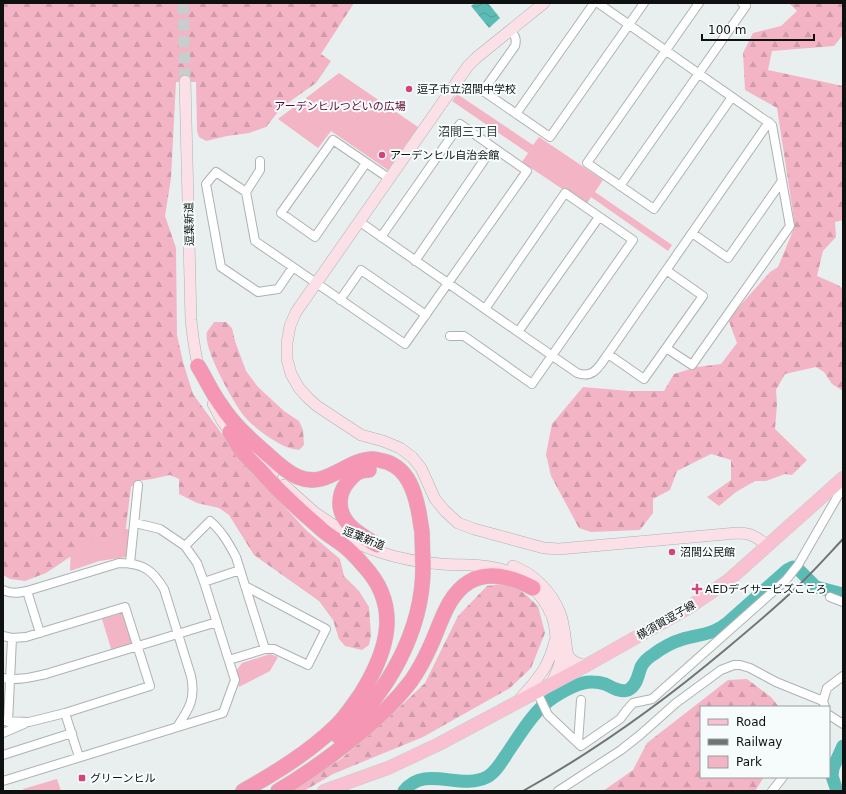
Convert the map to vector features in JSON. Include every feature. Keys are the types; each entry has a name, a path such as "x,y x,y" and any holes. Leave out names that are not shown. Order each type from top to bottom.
{"highway":[{"path":"198,366 221,406 240,430 288,472 298,477 312,480 336,474 350,465 361,461 373,459 392,464 397,467 410,482 415,495 416,514"},
{"path":"230,432 241,450 290,502 344,546 365,566 379,586 382,594 388,617 385,642 375,670 354,705 336,727"},
{"path":"258,791 304,761 339,735 362,713 381,690 396,667 411,634 421,594 420,567 422,532 416,514 399,481 389,473 380,469 358,471 344,486 341,494 340,509 357,533 377,545"},
{"path":"243,791 300,756 336,727 366,699 381,678 396,651 404,632 411,608 415,582 420,567"},
{"path":"278,791 337,752 394,702 424,661 449,604 460,589 470,582 484,577 500,576 517,580 533,588"}],"main road":[{"name":"横須賀逗子線","path":"538,696 551,685 708,596 729,580 843,478"},
{"path":"324,791 411,758 517,703 538,696"}],"street":[{"path":"544,3 468,66 296,312 290,326 287,343 287,359 291,374 299,388 308,398 346,426 361,435 383,441 400,448 412,457 421,468 435,499 444,511 458,523 474,529 544,548 559,549 737,533 747,533 755,536 767,545"},
{"path":"516,114 594,3"},
{"path":"598,3 772,125 790,226 692,365 666,348"},
{"path":"510,30 515,35 515,46 483,91 550,138 644,3"},
{"path":"699,3 587,163 654,210 732,97"},
{"path":"620,186 746,6 742,3"},
{"name":"逗葉新道","path":"185,81 191,320 193,341 203,383 222,422 293,500 336,532 350,540 381,553 398,558 483,566 505,570 517,576 533,588 550,612 560,636"},
{"path":"360,222 577,374 590,374 595,371 608,354 768,122"},
{"path":"260,161 260,170 246,192 254,241 405,344 527,171 460,124 381,237"},
{"path":"366,163 315,237 281,214 333,140 390,179"},
{"path":"415,261 493,147"},
{"path":"246,192 216,172 206,184 221,267 258,292 278,289 293,267"},
{"path":"692,233 728,258 782,181"},
{"path":"450,336 464,336 532,384 633,240 565,194 484,309"},
{"path":"518,332 599,217"},
{"path":"340,300 361,270 426,315"},
{"path":"608,354 644,379 703,296 666,270"},
{"name":"逗葉新道","path":"198,366 210,393 228,422 280,482 314,512 337,528 352,535 400,552 506,563 521,569 538,581 548,592 560,614 560,636"},
{"path":"130,563 138,485"},
{"path":"538,696 546,713 581,746 620,719 633,703 652,699 786,580 798,565 843,487"},
{"path":"185,546 210,522 218,527 229,543 236,557 265,649"},
{"path":"3,781 223,712 235,680 204,582 196,563 185,546 160,529 135,523"},
{"path":"3,590 15,593 27,591 119,563 130,563 150,571 158,579 164,589 191,676 193,687 192,699 188,711 177,727"},
{"path":"204,582 240,570"},
{"path":"229,660 265,649 274,649 308,665 326,629 245,586"},
{"path":"27,591 40,633"},
{"path":"830,597 843,602"},
{"path":"3,636 12,638 26,637 125,607 150,686 65,713 28,722 3,733"},
{"path":"7,679 25,678 46,674 217,622"},
{"path":"560,636 568,656 578,664 582,665 582,668 572,670 561,661 558,650 560,636"},
{"path":"517,703 541,675 560,636"},
{"path":"12,638 7,679 6,722 28,722"},
{"path":"551,685 561,661"},
{"path":"558,791 621,750 676,702 721,670 734,665 750,668 776,682 824,704 827,688 843,676"},
{"path":"578,742 581,700"},
{"path":"65,713 79,757"},
{"path":"830,716 843,724"},
{"path":"3,755 72,733"},
{"path":"772,791 782,778"}],"green space":[{"path":"3,3 354,3 321,54 331,61 316,83 282,107 266,127 249,133 206,141 199,137 197,131 196,82 176,82 171,178 165,216 176,248 177,335 183,362 193,394 241,460 307,531 340,559 344,576 359,591 369,607 371,635 369,645 362,650 345,646 339,639 333,620 319,601 254,555 229,515 219,508 197,503 179,494 179,479 170,475 137,481 131,487 125,534 97,539 46,573 25,581 10,579 3,575"},
{"path":"789,3 843,3 843,35 834,46 772,51 768,70 843,86 843,220 835,222 836,237 823,251 817,276 838,285 843,289 843,391 832,384 824,372 816,367 785,374 776,390 777,404 775,429 807,460 792,475 785,474 766,481 755,481 736,492 719,506 707,497 731,480 731,460 711,454 677,471 670,490 653,499 653,513 640,530 591,532 579,528 551,476 546,454 552,424 583,387 629,391 664,391 674,374 697,367 721,364 737,343 728,319 770,272 778,267 795,226 777,108 745,90 743,53 753,33 781,26 797,11"},
{"name":"アーデンヒルつどいの広場","path":"339,73 418,127 388,170 331,131 318,148 278,119"},
{"path":"457,94 533,145 539,137 603,180 595,192 672,245 668,251 591,197 586,205 522,162 528,153 452,101"},
{"path":"214,322 226,322 232,328 246,371 258,387 284,411 299,421 303,430 304,445 299,450 286,447 268,437 252,424 239,410 220,375 209,350 207,332"},
{"path":"112,525 130,530 127,557 99,561 70,571 71,547"},
{"path":"510,583 538,606 545,633 531,668 510,688 423,737 333,774 304,791 289,791 341,759 384,722 425,683 458,616 487,586"},
{"path":"123,613 133,645 112,652 102,619"},
{"path":"270,654 278,657 270,671 239,687 236,671 242,663"},
{"path":"747,679 771,697 778,706 700,706 700,778 763,778 755,791 603,791 633,770 647,743 728,680"},
{"path":"57,779 61,791 24,791 23,789"}],"water":[{"path":"475,3 488,3 500,18 489,28 471,6"}],"waterway":[{"path":"404,791 412,783 422,779 432,778 477,781 487,777 499,766 534,715 554,697 573,686 588,682 602,683 619,690 628,690 635,683 642,665 650,656 675,642 710,633 721,628 787,570 793,567 798,569 816,587 843,594"},
{"path":"837,791 832,776 833,768 843,746"}],"tunnel":[{"path":"183,3 185,81"}],"railway":[{"path":"523,791 550,776 628,725 678,688 780,603 843,539"}],"place":[{"name":"逗子市立沼間中学校","path":"409,89"},
{"name":"アーデンヒル自治会館","path":"382,155"},
{"name":"沼間公民館","path":"672,552"},
{"name":"AEDデイサービズこころ","path":"697,589"},
{"name":"グリーンヒル","path":"82,778"}],"district":[{"name":"沼間三丁目","path":"468,132"}]}
